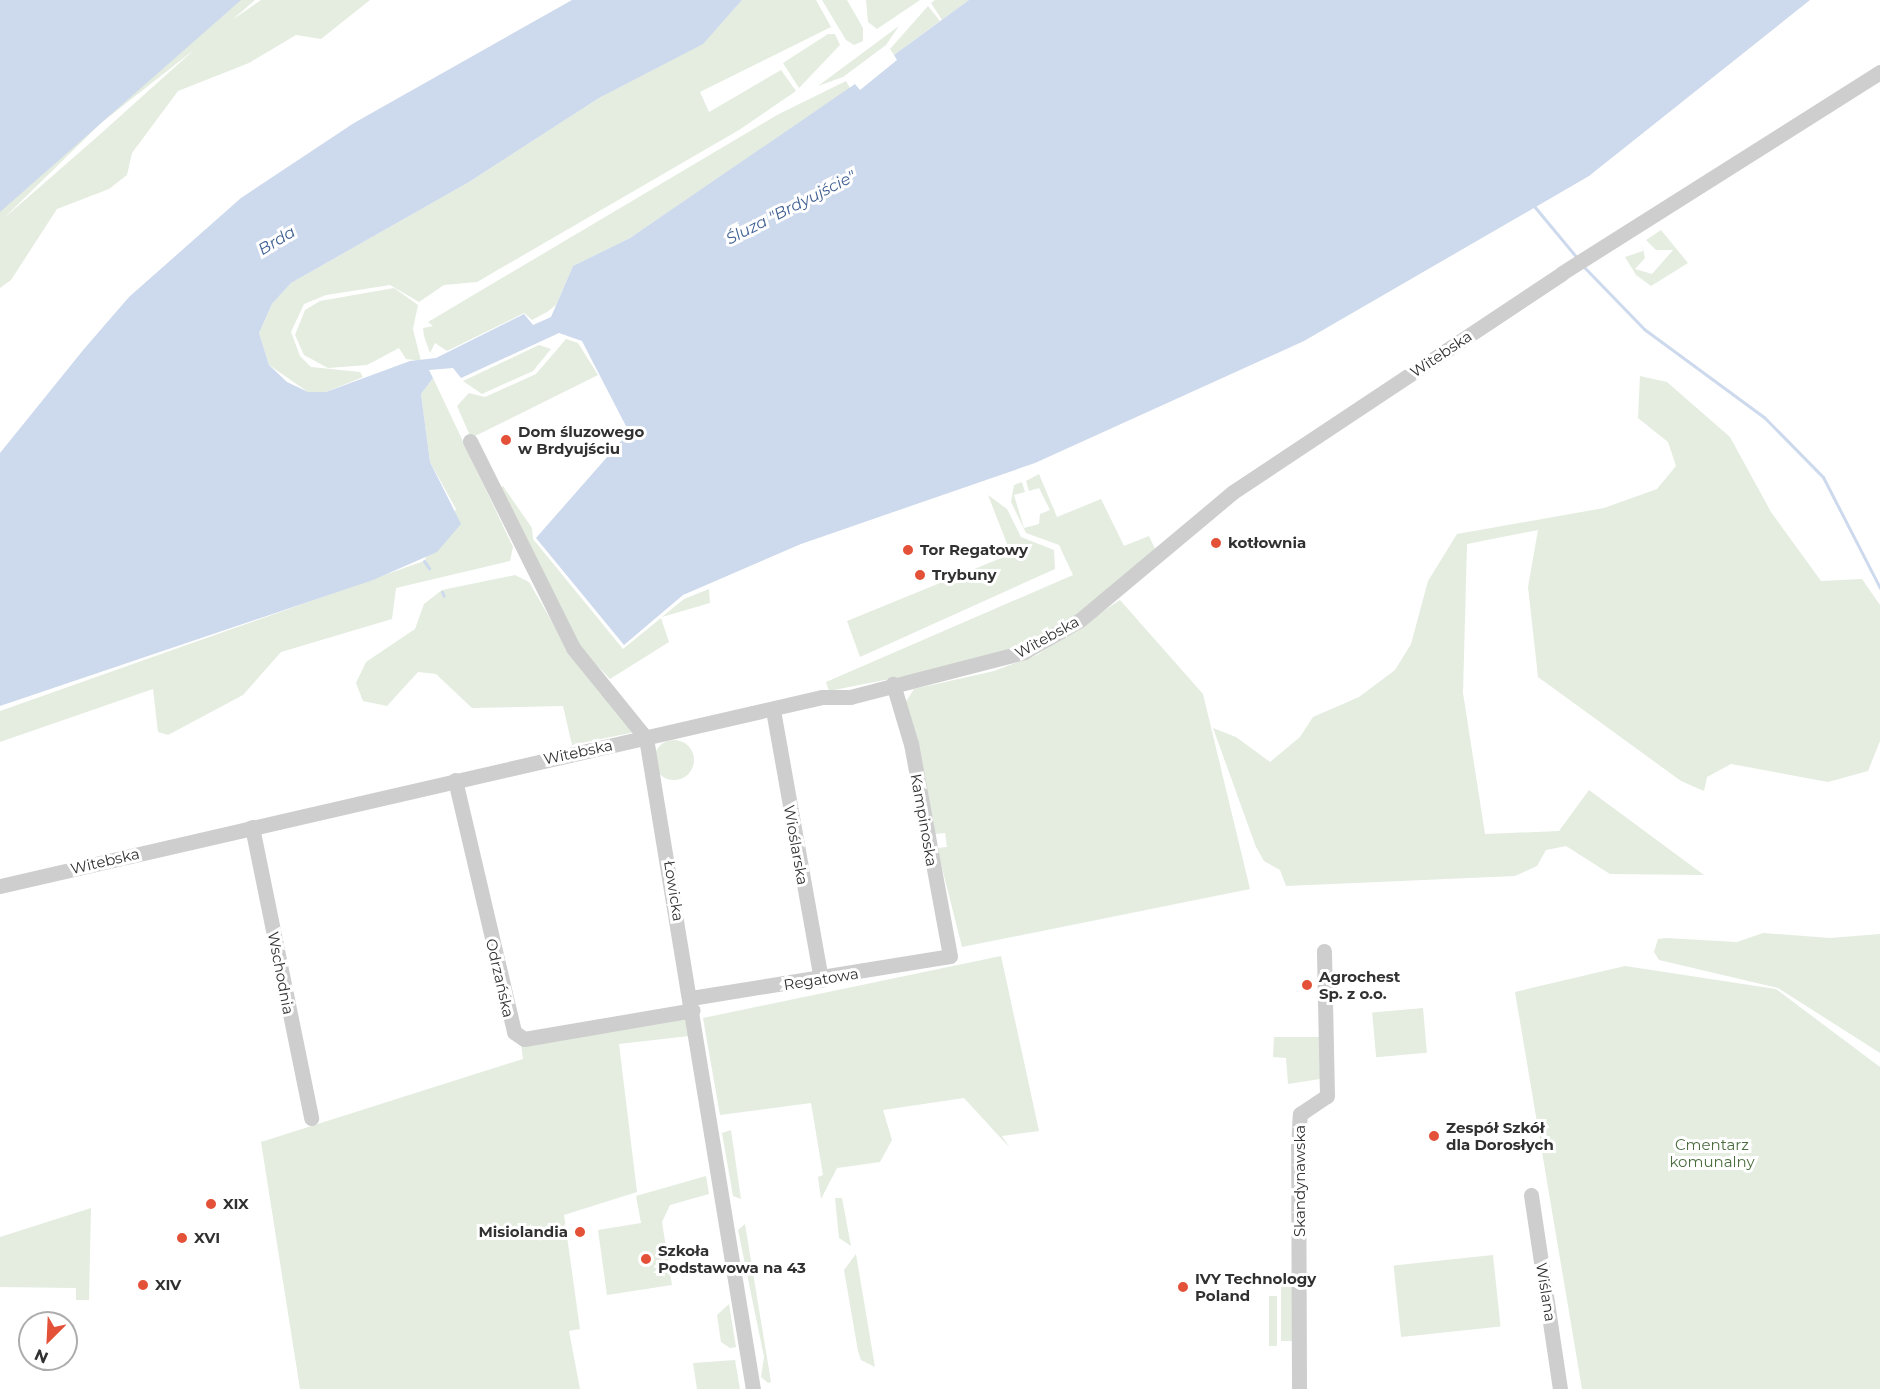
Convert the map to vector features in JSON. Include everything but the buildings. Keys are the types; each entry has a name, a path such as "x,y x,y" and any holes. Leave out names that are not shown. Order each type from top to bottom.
{"street":[{"name":"Witebska","path":"0,886 455,780 1002,660 1062,632 1233,492 1562,273 1880,72"},
{"name":"Łowicka","path":"470,441 573,648 646,738 692,1004 753,1389"},
{"name":"Kampinoska","path":"893,684 911,744 950,956"},
{"name":"Wioślarska","path":"773,710 821,980"},
{"name":"Odrzańska","path":"455,780 514,1032 525,1039 692,1004"},
{"name":"Wschodnia","path":"252,827 311,1118"},
{"name":"Skandynawska","path":"1299,1389 1298,1148 1300,1114 1327,1096 1324,951"},
{"name":"Regatowa","path":"692,1004 950,956"},
{"name":"Wiślana","path":"1531,1195 1560,1389"}],"green space":[{"path":"0,0 255,0 232,20 261,0 370,0 321,39 296,35 249,63 178,91 132,153 127,175 109,189 57,209 11,280 0,288","holes":["195,49 3,219 101,123"]},
{"path":"742,0 816,0 831,27 700,92 709,112 781,70 796,91 739,130 477,282 444,285 419,302 390,285 326,295 304,304 291,332 300,356 311,367 360,372 363,377 326,392 308,392 269,365 259,333 272,304 291,283 469,182 599,98 702,44"},
{"path":"822,0 847,0 863,28 863,41 854,45 846,40"},
{"path":"866,0 920,0 877,29 868,22"},
{"path":"935,0 969,0 942,20 931,3"},
{"path":"928,6 940,21 894,55 890,49"},
{"path":"899,26 886,45 843,77 818,86"},
{"path":"828,34 835,34 840,45 799,88 783,63"},
{"path":"846,81 850,88 630,238 573,266 556,305 547,312 532,320 524,313 447,351 435,343 430,353 423,328 433,326 428,322 777,115"},
{"path":"1661,230 1688,263 1651,286 1636,275 1625,257 1643,251 1642,244 1645,258 1635,269 1652,274 1673,250 1656,250 1646,240"},
{"path":"394,288 418,305 413,329 421,361 406,359 399,348 367,365 328,368 304,355 295,335 305,310 320,301"},
{"path":"566,339 578,343 598,375 471,438 457,406 469,393 485,397 536,374"},
{"path":"539,345 551,349 533,371 482,394 463,381"},
{"path":"1640,376 1667,382 1730,437 1771,512 1821,581 1862,579 1880,605 1880,741 1868,771 1828,782 1731,764 1707,777 1704,791 1681,781 1538,677 1528,587 1538,530 1467,544 1463,693 1485,834 1559,831 1589,790 1704,875 1610,874 1566,846 1546,850 1537,866 1515,876 1286,886 1280,870 1264,861 1256,847 1213,728 1236,737 1270,762 1300,737 1313,717 1359,697 1395,670 1411,644 1428,581 1457,534 1604,508 1657,489 1676,466 1668,442 1638,418"},
{"path":"433,378 513,547 510,561 396,588 392,619 281,652 243,695 168,735 158,732 153,689 0,742 0,711 424,561 456,509 430,462 421,394"},
{"path":"1039,474 1057,517 1101,499 1124,546 1149,536 1156,551 1094,603 1030,644 971,663 829,691 826,682 1073,575 1059,545 1026,533 1011,502 1014,485 1022,482 1025,492 1014,495 1024,528 1039,524 1040,514 1050,510 1039,488 1029,491 1026,481"},
{"path":"503,486 532,528 533,539 623,649 661,618 669,642 610,679 574,642 498,489"},
{"path":"988,495 1007,509 1021,537 1054,550 1055,569 860,657 847,621 1011,554"},
{"path":"515,575 529,582 570,653 635,732 572,745 563,706 472,708 436,674 418,672 387,706 363,701 356,683 366,662 415,629 424,604 442,590"},
{"path":"709,589 710,603 662,617 684,599"},
{"path":"1120,600 1203,694 1250,889 962,947 937,848 947,847 945,833 934,834 905,703 914,689 994,671 1037,655"},
{"path":"674,740 688,746 694,760 688,774 674,780 660,774 654,760 660,746"},
{"path":"1763,933 1830,938 1880,934 1880,1053 1778,988 1659,960 1654,952 1658,939 1737,942"},
{"path":"1001,956 1039,1131 1002,1136 1010,1148 964,1098 883,1110 892,1140 880,1162 837,1168 821,1199 818,1177 823,1175 811,1103 720,1115 703,1018"},
{"name":"Cmentarz komunalny","path":"1625,966 1776,989 1880,1067 1880,1389 1582,1389 1515,992"},
{"path":"1423,1008 1427,1053 1376,1057 1372,1012"},
{"path":"685,1017 689,1036 619,1044 637,1192 564,1215 580,1329 569,1331 580,1389 300,1389 261,1142 523,1059 521,1043"},
{"path":"1274,1037 1321,1037 1320,1079 1288,1084 1286,1058 1273,1057"},
{"path":"731,1130 741,1199 733,1196 722,1133"},
{"path":"706,1176 709,1194 670,1205 662,1222 672,1285 607,1295 598,1230 641,1223 636,1196"},
{"path":"835,1198 842,1198 851,1246 839,1238"},
{"path":"91,1208 89,1300 76,1300 76,1288 0,1287 0,1237"},
{"path":"745,1224 771,1382 768,1383 761,1377 764,1357 738,1230"},
{"path":"856,1254 875,1367 861,1360 858,1351 844,1270"},
{"path":"1493,1255 1501,1327 1401,1337 1394,1265"},
{"path":"1281,1283 1294,1283 1294,1341 1281,1341"},
{"path":"1269,1296 1277,1296 1277,1346 1269,1346"},
{"path":"729,1304 736,1347 730,1348 721,1342 717,1315"},
{"path":"735,1360 740,1389 697,1389 693,1363"}],"water":[{"path":"0,0 241,0 0,212"},
{"path":"572,0 742,0 703,44 599,98 469,182 291,283 272,304 259,333 269,365 287,382 308,392 326,392 410,361 436,358 524,314 533,325 551,317 573,266 630,238 855,84 860,90 897,60 894,55 969,0 1810,0 1589,176 1304,341 1035,463 801,544 683,595 624,645 536,538 629,432 582,341 559,333 461,378 453,368 429,370 433,378 421,394 430,462 461,524 437,552 373,580 0,706 0,453 84,349 129,297 241,198 354,123"}],"waterway":[{"path":"1534,206 1578,259"},
{"path":"1584,267 1644,329 1764,417 1823,477 1880,588"},
{"path":"424,561 429,568"},
{"path":"442,592 444,596"}],"place":[{"name":"Dom śluzowego w Brdyujściu","path":"506,440"},
{"name":"kotłownia","path":"1216,543"},
{"name":"Tor Regatowy","path":"908,550"},
{"name":"Trybuny","path":"920,575"},
{"name":"Agrochest Sp. z o.o.","path":"1307,985"},
{"name":"Zespół Szkół dla Dorosłych","path":"1434,1136"},
{"name":"XIX","path":"211,1204"},
{"name":"Misiolandia","path":"580,1232"},
{"name":"XVI","path":"182,1238"},
{"name":"Szkoła Podstawowa na 43","path":"646,1259"},
{"name":"XIV","path":"143,1285"},
{"name":"IVY Technology Poland","path":"1183,1287"}],"water label":[{"name":"Śluza \"Brdyujście\"","path":"791,208"},
{"name":"Brda","path":"277,241"}]}
